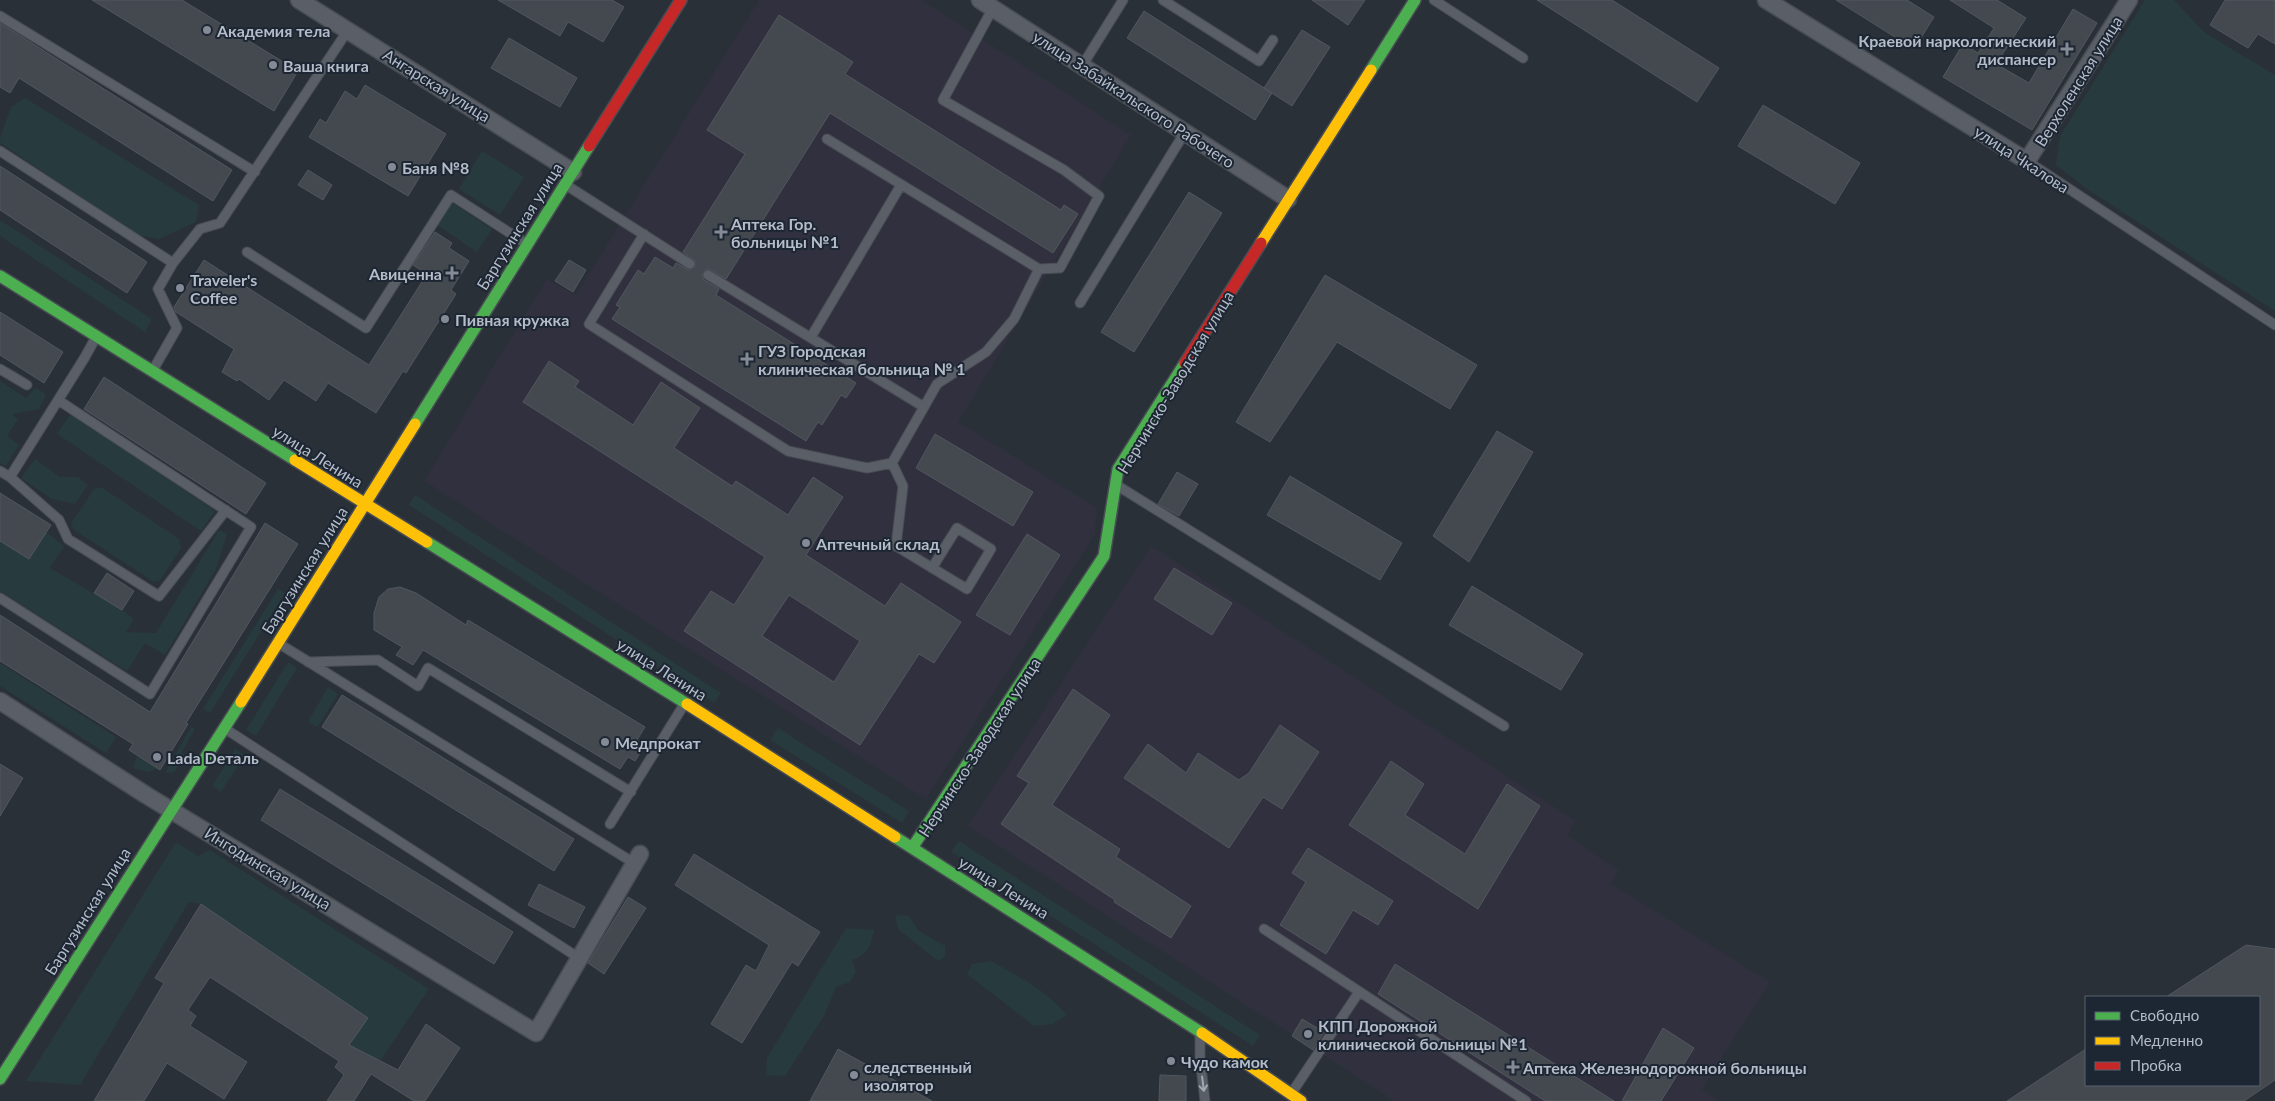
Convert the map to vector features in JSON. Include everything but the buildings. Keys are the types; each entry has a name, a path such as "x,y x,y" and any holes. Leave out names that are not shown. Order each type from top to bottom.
{"main road":[{"name":"Баргузинская улица","path":"0,1079 278,643 681,0"},
{"name":"Нерчинско-Заводская улица","path":"912,848 1104,556 1118,469 1415,0"},
{"name":"улица Ленина","path":"0,276 685,703 1200,1032 1295,1099"}],"street":[{"name":"Ангарская улица","path":"299,0 348,30 569,178"},
{"name":"улица Чкалова","path":"1766,0 2027,162"},
{"name":"Верхоленская улица","path":"2027,162 2129,0"},
{"name":"улица Забайкальского Рабочего","path":"987,4 1288,199"},
{"name":"Ингодинская улица","path":"0,701 172,810 536,1033 579,958"},
{"path":"579,958 637,858"}],"lane":[{"path":"1082,66 1123,0"},
{"path":"1163,0 1259,61 1273,40"},
{"path":"1434,0 1523,58"},
{"path":"827,139 1039,269 1060,268 1099,196 1064,170 943,100 987,4"},
{"path":"0,16 255,172"},
{"path":"152,372 177,328 158,289 173,263 200,229 220,224 348,30"},
{"path":"1080,303 1185,132"},
{"path":"0,151 173,263"},
{"name":"улица Чкалова","path":"2027,162 2275,325"},
{"path":"569,178 644,234 690,264"},
{"path":"811,337 901,185"},
{"path":"247,252 366,328 451,195 527,244"},
{"path":"644,234 590,324 788,452 867,468 892,463 937,384 986,352 1014,320 1039,269"},
{"path":"708,274 924,407"},
{"path":"10,478 96,336"},
{"path":"0,369 28,386"},
{"path":"0,598 150,694 251,527 58,400"},
{"path":"892,463 903,486 896,546 966,589 991,549 957,528 932,568"},
{"path":"0,471 59,520 68,539 159,596 226,510"},
{"path":"1116,484 1504,726"},
{"path":"278,643 637,858"},
{"path":"308,662 378,660 418,686 428,668 631,792"},
{"path":"610,824 685,703"},
{"path":"224,728 579,958"},
{"path":"1264,928 1358,992 1526,1101"},
{"path":"1295,1099 1358,992"},
{"path":"1200,1032 1200,1058 1205,1101"}],"shaded area":[{"name":"ГУЗ Городская клиническая больница № 1","path":"759,0 921,0 1131,135 958,422 1097,508 1095,534 926,799 424,481 547,279 576,295"},
{"path":"1151,546 1576,821 1567,835 1619,871 1611,884 1770,982 1702,1089 1719,1101 1395,1101 968,826"}],"green space":[{"path":"2145,0 2174,0 2204,32 2275,75 2275,311 2087,189 2056,165 2060,136"},
{"path":"25,98 199,205 196,222 159,239 138,235 0,143 11,107"},
{"path":"482,151 524,177 500,215 459,189"},
{"path":"451,202 492,229 477,252 437,225"},
{"path":"0,220 152,319 145,332 0,236"},
{"path":"0,381 26,398 36,388 46,394 39,409 12,414 18,419 7,436 19,445 6,466 0,463"},
{"path":"71,413 215,511 201,531 57,434"},
{"path":"35,459 60,477 78,477 88,485 75,504 52,499 21,478"},
{"path":"101,487 179,539 181,548 160,580 154,582 73,529 71,523 94,489"},
{"path":"415,495 721,693 714,703 409,505"},
{"path":"219,530 227,534 216,569 165,655 145,643 127,671 0,591 0,541 29,559 46,532 64,546 50,568 134,619 126,632 156,633"},
{"path":"278,589 285,593 210,713 203,709"},
{"path":"288,662 297,668 256,736 246,730"},
{"path":"0,663 116,737 106,753 0,686"},
{"path":"328,687 338,694 318,727 308,722"},
{"path":"191,727 195,729 181,753 186,755 174,772 165,773"},
{"path":"778,728 909,811 902,823 770,740"},
{"path":"235,749 245,755 221,792 212,786"},
{"path":"137,756 157,769 148,772 133,768"},
{"path":"959,841 1260,1035 1253,1046 951,852"},
{"path":"176,842 198,856 210,850 429,989 380,1061 349,1045 367,1018 201,904 189,902 80,1085 26,1081"},
{"path":"895,915 909,916 919,931 945,946 945,957 938,961 898,929"},
{"path":"846,928 874,930 868,949 862,955 852,960 856,971 850,982 836,987 824,1016 785,1076 766,1075 767,1058"},
{"path":"991,961 1041,991 1067,1015 1053,1024 1034,1026 967,974 972,964"}],"traffic: fast":[{"path":"1371,70 1415,0"},
{"path":"415,424 589,146"},
{"path":"0,276 295,460"},
{"path":"912,848 1104,556 1118,469 1185,363"},
{"path":"427,542 687,704"},
{"path":"0,1079 241,702"},
{"path":"895,837 1202,1033"}],"traffic: slow":[{"path":"1261,243 1371,70"},
{"path":"241,702 415,424"},
{"path":"295,460 427,542"},
{"path":"687,704 895,837"},
{"path":"1202,1033 1301,1101"}],"traffic: jam":[{"path":"589,146 681,0"},
{"path":"1185,363 1261,243"}],"place":[{"name":"Академия тела","path":"207,30"},
{"name":"Краевой наркологический диспансер","path":"2067,49"},
{"name":"Ваша книга","path":"273,65"},
{"name":"Баня №8","path":"392,167"},
{"name":"Аптека Гор. больницы №1","path":"721,232"},
{"name":"Авиценна","path":"452,273"},
{"name":"Traveler's Coffee","path":"180,288"},
{"name":"Пивная кружка","path":"445,319"},
{"name":"ГУЗ Городская клиническая больница № 1","path":"747,359"},
{"name":"Аптечный склад","path":"806,543"},
{"name":"Медпрокат","path":"605,742"},
{"name":"Lada Dеталь","path":"157,757"},
{"name":"КПП Дорожной клинической больницы №1","path":"1308,1034"},
{"name":"Чудо камок","path":"1171,1061"},
{"name":"Аптека Железнодорожной больницы","path":"1513,1067"},
{"name":"следственный изолятор","path":"854,1075"}]}
